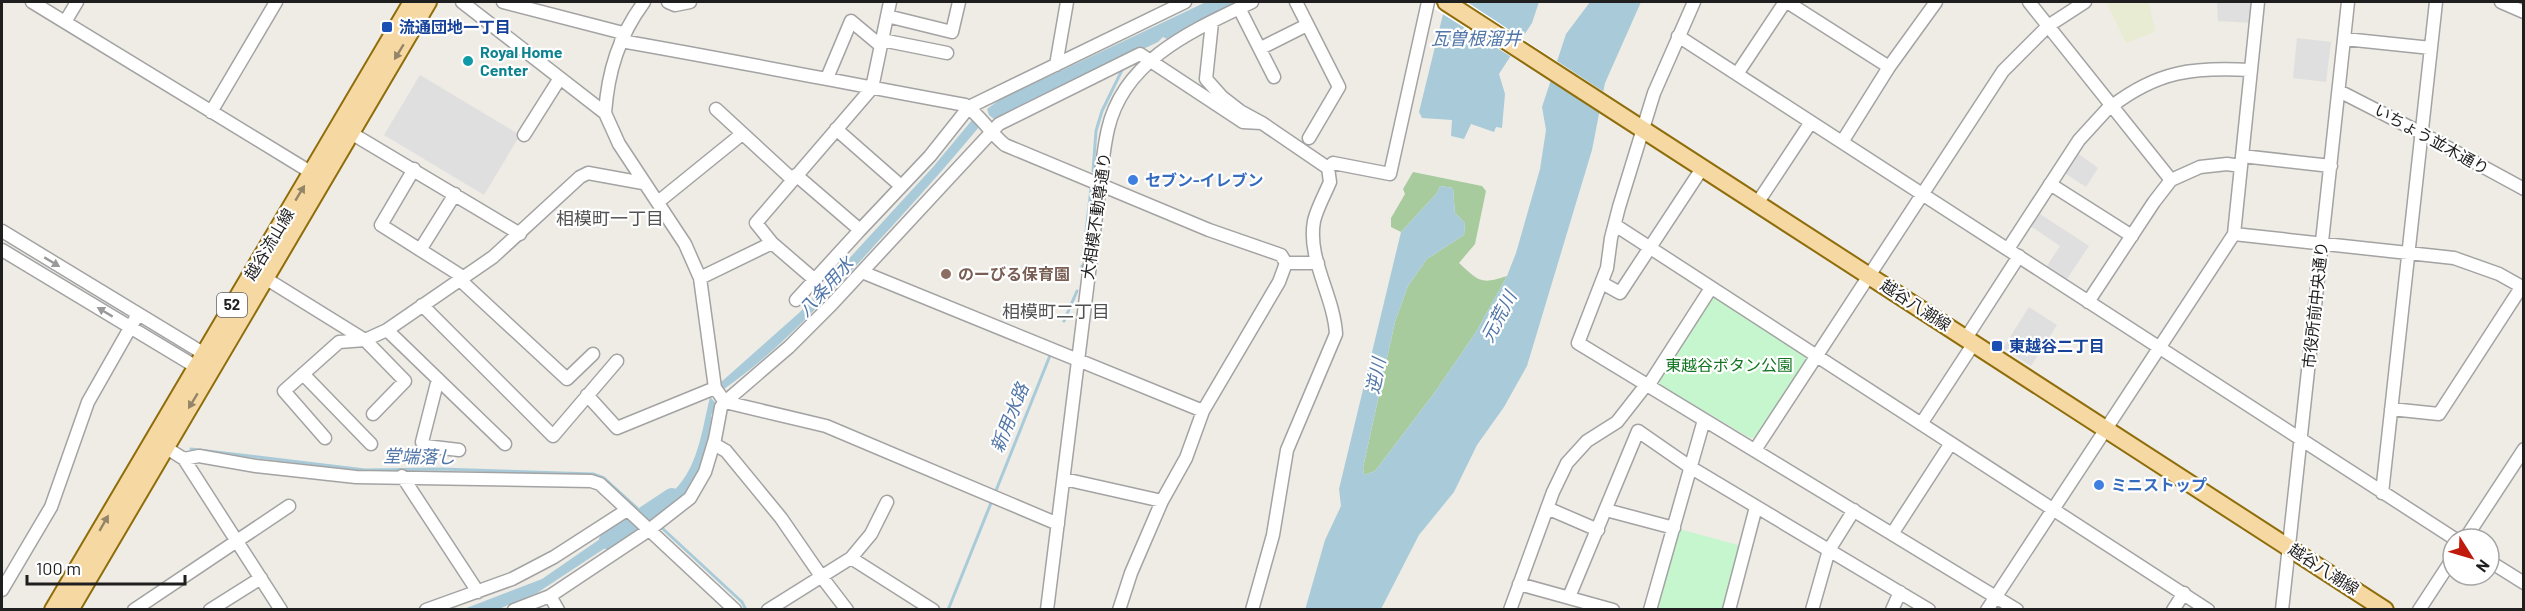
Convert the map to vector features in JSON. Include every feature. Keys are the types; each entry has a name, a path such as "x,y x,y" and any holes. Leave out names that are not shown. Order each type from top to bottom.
{"main road":[{"name":"越谷流山線","path":"53,609 206,364 265,278 412,2"},
{"name":"越谷流山線","path":"71,609 165,447 206,364 312,173 345,129 428,2"},
{"name":"越谷八潮線","path":"1446,2 2385,609"}],"street":[{"path":"32,2 312,173"},
{"path":"65,22 77,2"},
{"path":"211,112 276,2"},
{"path":"462,2 605,113 619,144 685,244 700,278 715,388 725,401 826,426 1058,524"},
{"path":"502,2 622,37 965,105 1005,146 1209,230 1281,255 1286,263 1280,282 1203,411 1186,458 1162,501 1131,573 1119,609"},
{"path":"605,113 607,87 622,37 641,2"},
{"path":"668,2 675,5 690,2"},
{"path":"815,280 772,243 756,222 872,88 890,2"},
{"path":"887,16 952,32 959,2"},
{"path":"1056,64 1066,2"},
{"path":"796,300 972,110 1056,64 1185,2"},
{"name":"大相模不動尊通り","path":"1047,609 1100,184 1108,128 1114,108 1130,83 1150,59 1212,22 1252,2"},
{"path":"1296,2 1339,87 1309,138"},
{"path":"1328,168 1333,163 1390,174 1428,2"},
{"path":"1694,2 1637,125 1602,283 1578,342 2017,609"},
{"path":"1737,74 1786,2 1889,67"},
{"path":"1842,142 1889,67 1934,2"},
{"path":"2029,2 2171,180"},
{"path":"1755,450 2002,71 2048,26 2085,2"},
{"path":"1988,609 2234,234 2258,2"},
{"name":"市役所前中央通り","path":"2282,609 2348,2"},
{"path":"2382,493 2436,2"},
{"path":"2505,2 2523,12"},
{"path":"1239,8 1274,77"},
{"path":"827,78 851,21 882,43 948,53"},
{"path":"1212,22 1213,36 1205,71 1206,79 1222,97 1240,111 1262,123 1328,168 1330,182 1314,220 1314,241 1318,263 1335,316 1336,334 1287,450 1272,535 1252,609"},
{"path":"1261,48 1307,25"},
{"path":"1678,36 2441,530"},
{"path":"2345,39 2431,48"},
{"path":"514,609 550,596 690,498 705,472 714,444 721,407 725,401 789,347 999,124 1140,54 1243,122 1262,123"},
{"path":"1921,424 1970,341 2050,184 2079,140 2111,106 2136,89 2174,74 2212,68 2250,70"},
{"path":"524,135 560,78"},
{"name":"いちょう並木通り","path":"2339,91 2523,189"},
{"path":"716,109 742,134 860,230"},
{"path":"1758,202 1811,122"},
{"path":"345,129 520,234"},
{"path":"836,129 901,186"},
{"path":"658,202 742,134"},
{"path":"2088,302 2171,180 2200,167 2242,161 2331,166"},
{"path":"1602,283 1620,293 1703,167"},
{"path":"414,169 381,225 461,278 567,379 593,354"},
{"path":"325,438 284,391 339,342 365,340 387,330 493,257 580,177 588,173 643,183"},
{"path":"2050,184 2132,236"},
{"path":"420,250 455,194"},
{"path":"1615,225 2208,609"},
{"path":"2,231 138,314 206,364"},
{"path":"2234,234 2454,258 2479,266 2522,287 2439,414 2391,409"},
{"path":"700,278 772,243"},
{"path":"2,250 130,328 206,364"},
{"path":"1286,263 1318,263"},
{"path":"862,272 1078,358 1203,411"},
{"path":"265,278 365,340 405,381 373,414"},
{"path":"1510,609 1547,508 1568,463 1576,451 1617,422 1647,385 1712,288"},
{"path":"422,305 553,436 617,361"},
{"path":"2,590 51,507 88,402 138,314"},
{"path":"387,330 505,444"},
{"path":"303,374 371,444"},
{"path":"438,379 422,442 425,446 459,450"},
{"path":"587,395 617,428 715,388"},
{"path":"1650,609 1704,420"},
{"path":"1569,597 1638,431 1690,467 1929,609"},
{"path":"1892,534 1951,443"},
{"path":"714,444 726,451 781,518 847,609"},
{"path":"165,447 184,459 281,609"},
{"path":"2473,527 2523,449"},
{"path":"184,459 199,456 304,472 356,477 591,481 600,484 735,609"},
{"path":"402,476 478,592"},
{"path":"1064,480 1162,501"},
{"path":"776,608 851,558 871,534 887,502"},
{"path":"134,609 289,506"},
{"path":"1729,609 1756,507"},
{"path":"1547,508 1598,530"},
{"path":"1606,510 1674,528"},
{"path":"1812,609 1829,550 1854,510"},
{"path":"426,609 512,579 630,513"},
{"path":"851,558 933,609"},
{"path":"2501,569 2523,583"},
{"path":"2420,609 2441,577"},
{"path":"210,609 261,578"},
{"path":"1519,585 1613,609"},
{"path":"1892,609 1900,592"},
{"path":"2173,609 2184,593"},
{"path":"550,596 558,609"}],"green space":[{"path":"2106,2 2149,2 2155,32 2126,43"},
{"path":"1413,172 1482,186 1486,191 1475,244 1459,263 1480,280 1507,276 1476,332 1435,392 1375,471 1364,475 1363,468 1395,322 1408,286 1427,259 1464,235 1465,223 1455,213 1453,188 1440,186 1437,193 1401,232 1391,227 1391,218 1405,194 1403,189"},
{"name":"東越谷ボタン公園","path":"1716,295 1805,353 1807,361 1757,437 1750,438 1660,385 1658,377 1710,296"},
{"path":"1679,529 1742,546 1725,609 1657,610"}],"shaded area":[{"path":"2217,2 2253,2 2250,23 2218,21"},
{"path":"2297,38 2331,42 2326,82 2293,78"},
{"path":"420,75 520,135 484,195 384,135"},
{"path":"2076,152 2098,168 2086,187 2063,172"},
{"path":"2037,212 2089,246 2065,282 2045,269 2060,246 2029,225"},
{"path":"2029,307 2057,325 2031,366 2003,348"}],"water":[{"path":"1206,2 1240,2 1167,39 1163,37 1158,42 995,120 989,115 987,109 999,100"},
{"name":"瓦曽根溜井","path":"1446,2 1539,2 1532,23 1499,74 1505,94 1502,128 1496,127 1494,132 1471,124 1464,139 1451,136 1452,120 1422,118 1419,112"},
{"path":"1590,2 1641,2 1605,83 1592,150 1527,366 1504,407 1477,445 1454,492 1419,535 1381,609 1305,610 1325,540 1341,506 1339,489 1401,232 1437,193 1440,186 1453,188 1455,213 1465,223 1464,235 1427,259 1408,286 1395,322 1363,468 1364,475 1375,471 1435,392 1476,332 1507,276 1516,253 1540,169 1546,130 1542,107 1566,34"},
{"path":"972,120 979,127 848,275 780,344 724,389 720,383 800,312 933,167"},
{"path":"710,397 716,403 711,416 712,435 700,470 682,497 656,518 645,510 672,493 686,476 696,454"},
{"path":"626,521 634,529 537,593 499,609 464,609 542,579"}],"pier":[{"path":"1436,2 1467,2 1639,115 1632,132 1433,8"}],"waterway":[{"name":"新用水路","path":"1093,171 1096,131 1102,111 1124,66"},
{"name":"新用水路","path":"1083,257 1091,189"},
{"name":"新用水路","path":"1081,271 1082,266"},
{"name":"新用水路","path":"1064,321 1077,291"},
{"name":"新用水路","path":"995,493 1051,353"},
{"name":"堂端落し","path":"191,449 365,470 440,469 593,474 604,478 637,508"},
{"name":"八条用水","path":"609,540 672,498"},
{"name":"新用水路","path":"948,610 991,503"},
{"name":"堂端落し","path":"662,528 742,602 746,610"}],"place":[{"name":"流通団地一丁目","path":"387,27"},
{"name":"Royal Home Center","path":"468,61"},
{"name":"セブン-イレブン","path":"1133,180"},
{"name":"のーびる保育園","path":"946,274"},
{"name":"東越谷二丁目","path":"1997,346"},
{"name":"ミニストップ","path":"2099,485"}],"district":[{"name":"相模町一丁目","path":"610,219"},
{"name":"相模町二丁目","path":"1056,312"}],"water label":[{"name":"元荒川","path":"1499,317"},
{"name":"逆川","path":"1376,376"}]}
